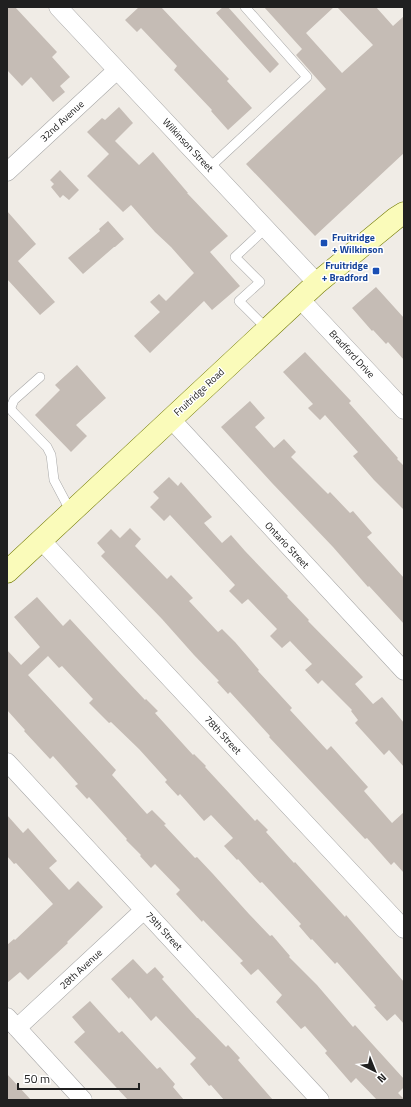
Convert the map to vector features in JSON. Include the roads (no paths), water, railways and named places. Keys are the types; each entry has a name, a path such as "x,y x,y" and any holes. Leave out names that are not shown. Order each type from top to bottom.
{"main road":[{"name":"Fruitridge Road","path":"7,572 317,283 401,212"}],"street":[{"name":"Wilkinson Street","path":"58,7 317,283"},
{"name":"32nd Avenue","path":"7,172 117,70"},
{"name":"Bradford Drive","path":"300,299 404,410"},
{"name":"Ontario Street","path":"170,419 404,671"},
{"name":"78th Street","path":"41,540 404,930"},
{"name":"79th Street","path":"7,762 320,1100"},
{"name":"28th Avenue","path":"12,1023 144,910"},
{"path":"12,1023 84,1100"}],"lane":[{"path":"209,168 307,77 244,7"},
{"path":"266,228 235,257 260,282 239,302 267,330"},
{"path":"40,377 14,400 11,407 12,411 47,447 50,455 54,480 71,512"}],"place":[{"name":"Fruitridge + Wilkinson","path":"324,243"},
{"name":"Fruitridge + Bradford","path":"376,271"}]}
